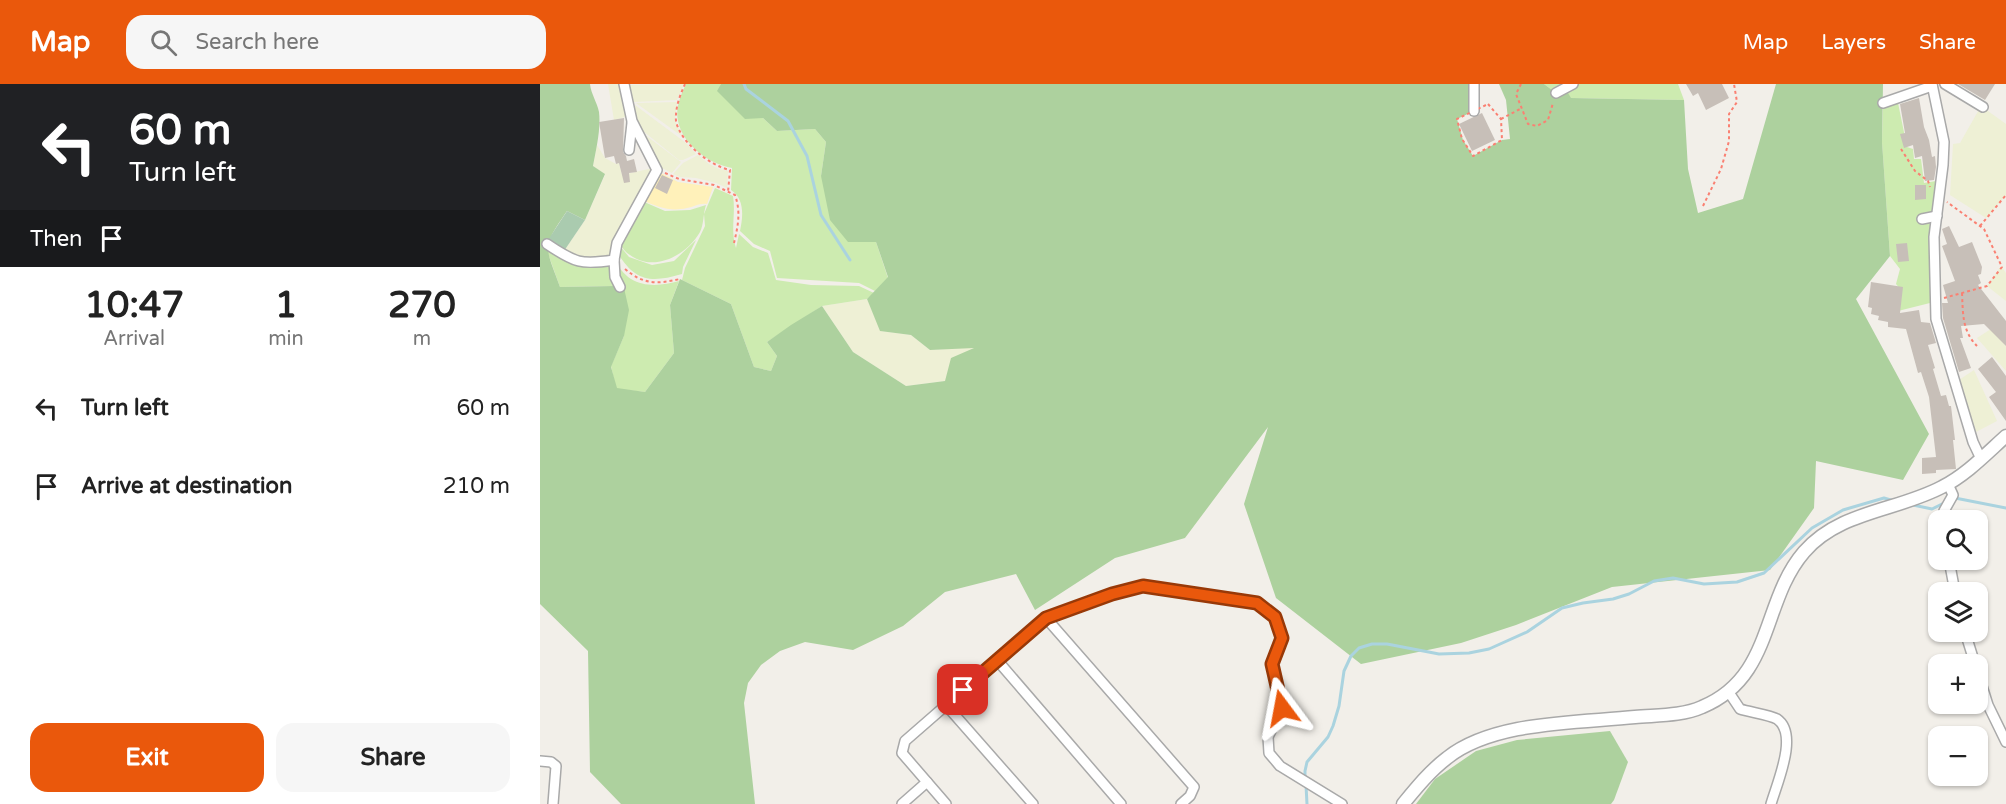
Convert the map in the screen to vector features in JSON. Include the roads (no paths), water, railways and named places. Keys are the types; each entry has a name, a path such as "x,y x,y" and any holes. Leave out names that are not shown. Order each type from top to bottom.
{"street":[{"path":"620,287 615,277 614,257 617,243 657,170 632,121 624,84"},
{"path":"1474,84 1474,111"},
{"path":"1556,93 1573,84"},
{"path":"1946,84 1983,107"},
{"path":"1883,103 1932,85 1944,142 1934,237 1936,320 1973,442 1981,459"},
{"path":"629,150 632,121"},
{"path":"1922,219 1937,216"},
{"path":"547,244 562,254 586,264 614,257"},
{"path":"1403,804 1426,776 1448,756 1476,741 1510,729 1671,714 1701,708 1728,691 1752,665 1766,634 1785,580 1805,550 1836,526 1917,499 1946,485 1981,459 2006,436"},
{"path":"1945,510 1953,495 1946,485"},
{"path":"946,804 902,753 905,741 1046,618 1112,594 1143,586 1257,603 1275,617 1282,638 1272,664 1282,708 1268,737 1269,753 1280,766 1342,804"},
{"path":"1046,618 1194,787 1190,796 1181,804"},
{"path":"997,660 1121,804"},
{"path":"1728,691 1740,709 1776,719 1786,732 1787,746 1771,804"},
{"path":"946,705 1033,804"},
{"path":"1988,705 2006,742"},
{"path":"540,761 551,762 556,766 553,804"},
{"path":"902,804 927,782"}],"waterway":[{"path":"744,84 746,89 788,121 807,156 821,215 850,260"},
{"path":"1305,779 1307,762 1328,737 1333,726 1339,706 1344,671 1351,656 1359,648 1372,644 1387,644 1439,654 1469,653 1489,649 1527,632 1562,608 1613,599 1629,594 1654,581 1673,578 1704,584 1737,582 1764,573 1812,528 1843,510 1884,498 1894,501"},
{"path":"1955,498 2006,508"},
{"path":"1913,505 1932,509 1946,502"},
{"path":"1306,785 1307,804"}]}
